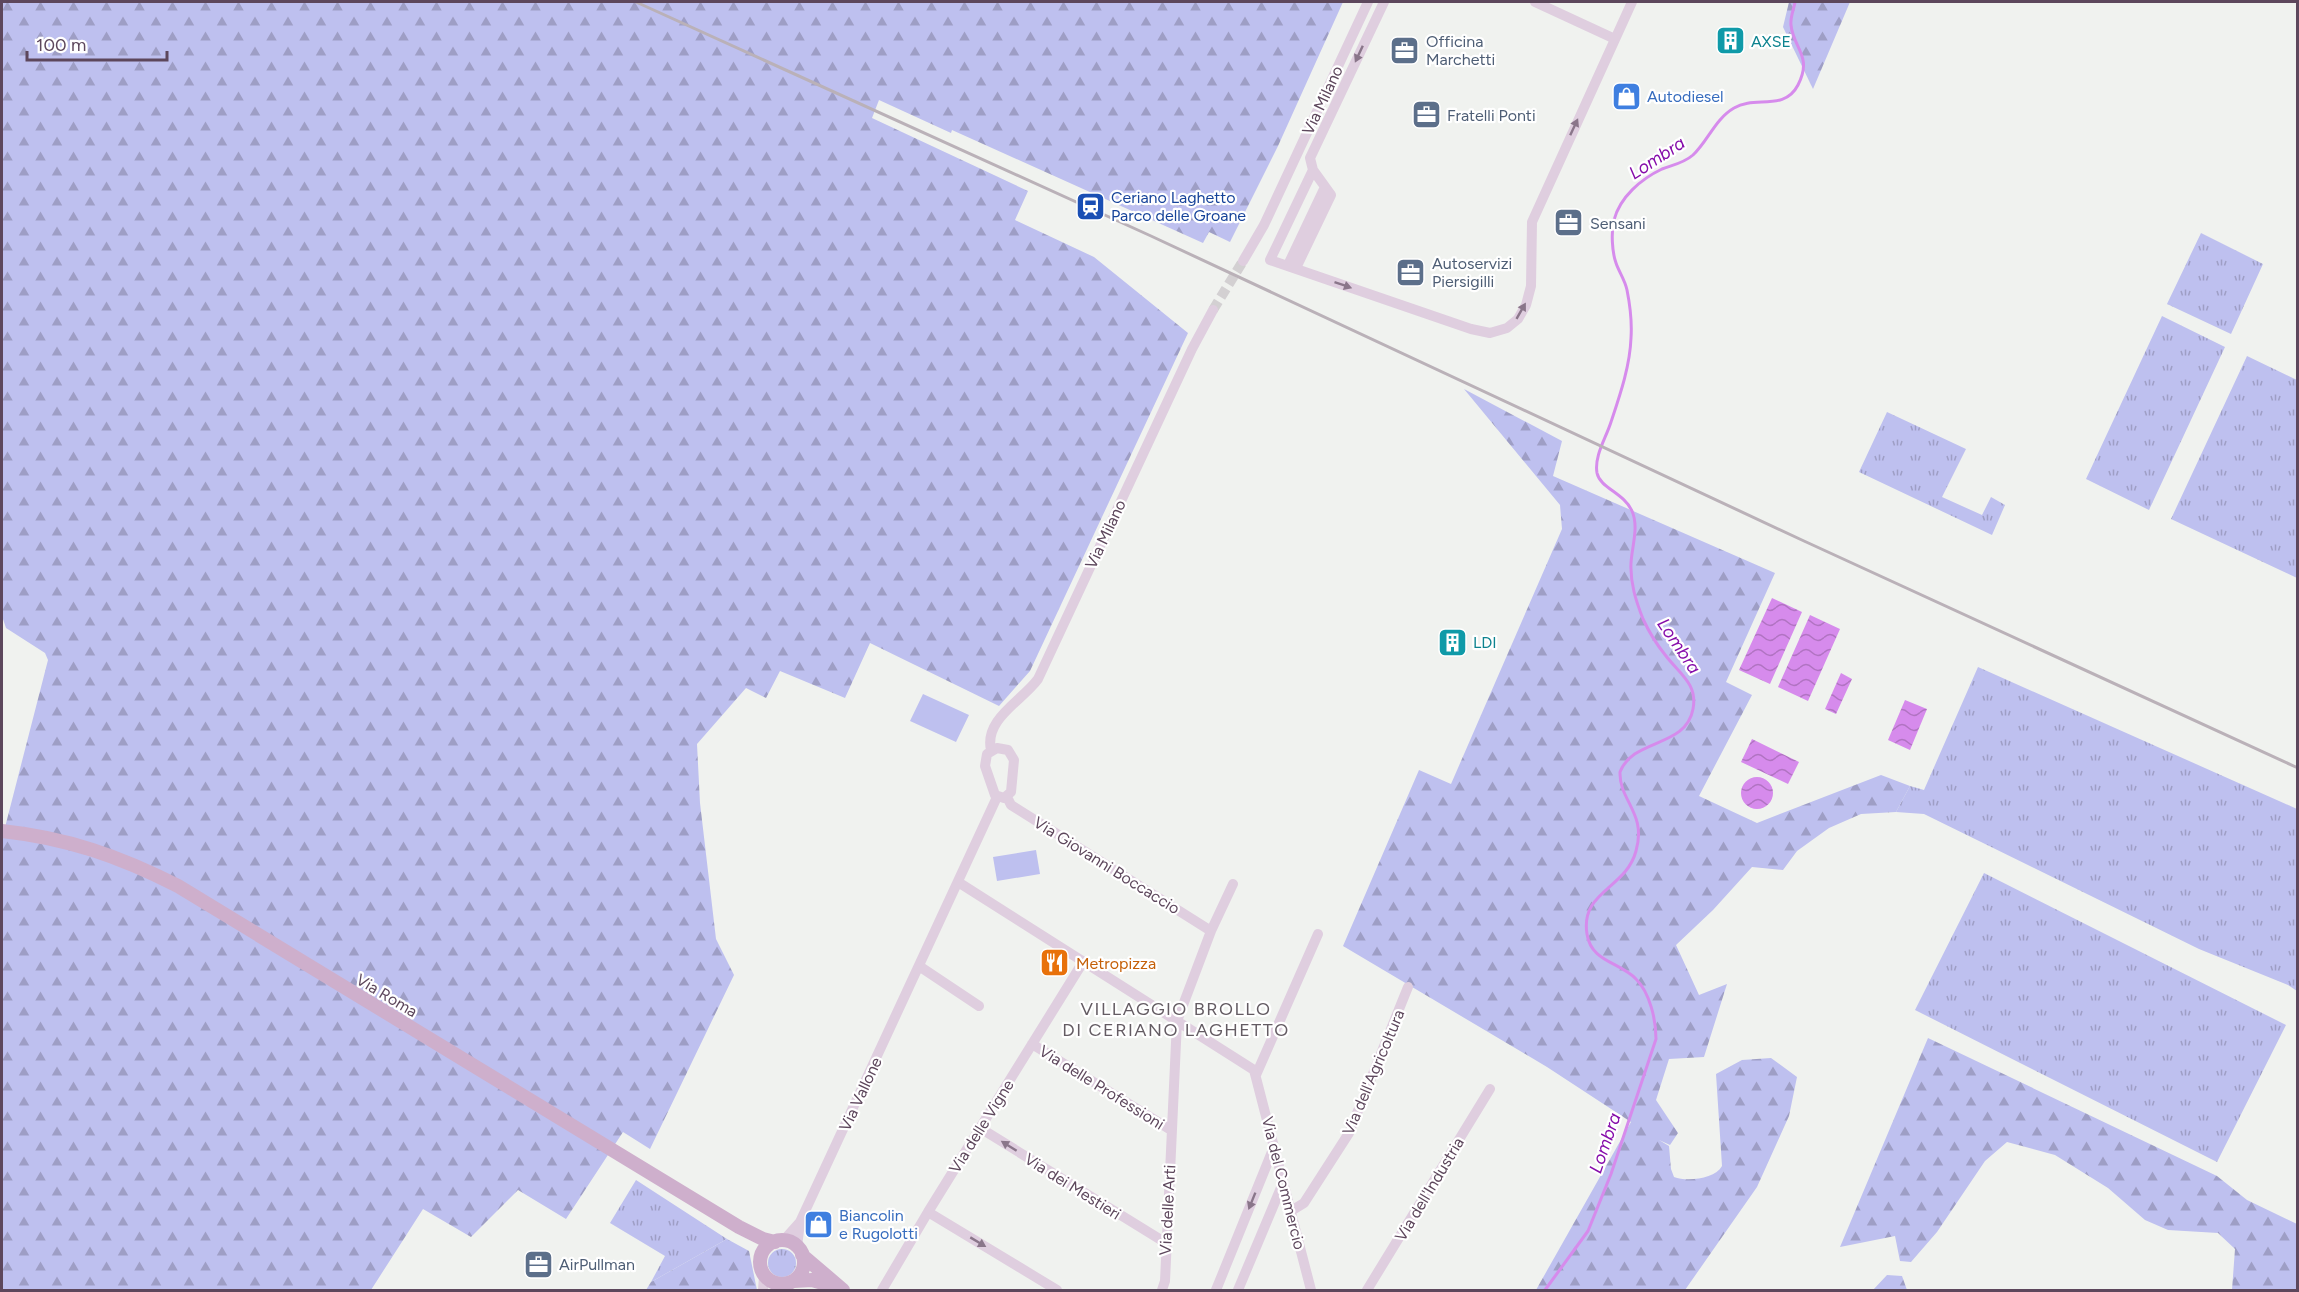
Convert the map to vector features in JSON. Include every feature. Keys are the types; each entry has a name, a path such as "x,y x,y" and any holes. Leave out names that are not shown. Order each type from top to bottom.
{"main road":[{"name":"Via Roma","path":"2,831 54,838 98,850 178,886 739,1227 763,1239 779,1241"},
{"name":"Via Roma","path":"739,1227 755,1246 760,1260"},
{"path":"779,1241 800,1251 842,1289 812,1280 784,1285 773,1282 764,1283 760,1260 768,1246 779,1241"},
{"path":"784,1285 803,1269 800,1251"}],"street":[{"name":"Via Milano","path":"1243,261 1264,225 1368,2"},
{"path":"1292,267 1326,187 1313,170 1310,158 1384,2"},
{"path":"1535,2 1615,39"},
{"path":"1313,170 1270,260 1471,329 1490,333 1507,328 1518,319 1526,305 1531,286 1532,222 1632,2"},
{"name":"Via Milano","path":"1002,797 985,766 987,754 991,750 991,734 995,724 1038,679 1192,349 1213,309"},
{"path":"991,750 1003,748 1008,750 1014,760 1011,792 1002,797 958,882 1250,1066 1256,1075"},
{"name":"Via Giovanni Boccaccio","path":"1002,797 1011,805 1211,931"},
{"name":"Via Vallone","path":"779,1241 800,1222 958,882"},
{"name":"Via delle Arti","path":"1162,1290 1165,1281 1177,1021 1211,931 1233,884"},
{"path":"1256,1075 1318,934"},
{"name":"Via delle Vigne","path":"882,1290 1083,962"},
{"path":"919,966 979,1006"},
{"name":"Via dell'Agricoltura","path":"1291,1211 1304,1203 1349,1133 1408,987"},
{"name":"Via delle Professioni","path":"1032,1044 1171,1130"},
{"name":"Via del Commercio","path":"1256,1075 1311,1290"},
{"name":"Via dell'Industria","path":"1367,1290 1490,1089"},
{"name":"Via dei Mestieri","path":"980,1128 1166,1244"},
{"path":"1216,1290 1274,1147"},
{"path":"1238,1290 1283,1183"},
{"path":"928,1212 1057,1290"},
{"name":"Via Vallone","path":"800,1222 800,1251"}],"green space":[{"path":"2,2 1343,2 1278,146 1230,242 1209,232 1203,243 952,130 951,133 879,100 872,118 1028,191 1015,220 1094,257 1188,333 1030,671 999,706 870,643 845,698 780,671 766,698 746,688 697,744 700,803 716,939 734,975 650,1149 623,1132 566,1219 518,1190 471,1237 423,1209 371,1290 2,1290 2,839 48,660 45,653 6,628 2,616"},
{"path":"1789,2 1850,2 1813,89 1783,27"},
{"path":"2201,233 2263,264 2231,334 2167,304"},
{"path":"2162,316 2225,347 2149,510 2086,479"},
{"path":"2247,356 2297,380 2297,578 2171,519"},
{"path":"1464,389 1562,441 1553,476 1775,573 1726,682 1752,695 1699,796 1757,823 1881,775 1910,786 1896,812 1861,814 1829,828 1797,851 1783,870 1752,867 1713,910 1676,945 1699,995 1727,984 1704,1057 1669,1059 1656,1100 1678,1133 1670,1145 1659,1140 1669,1146 1674,1177 1686,1179 1707,1177 1722,1166 1716,1074 1742,1060 1771,1058 1797,1077 1789,1116 1757,1187 1685,1290 1536,1290 1631,1122 1547,1067 1343,946 1419,770 1451,784 1562,529 1560,505"},
{"path":"1887,412 1966,449 1942,497 1982,515 1991,497 2005,505 1992,535 1859,472"},
{"path":"1978,667 2297,809 2297,991 2288,985 2199,949 1924,814 1896,812 1910,786 1924,790"},
{"path":"923,694 969,715 956,742 910,721"},
{"path":"1036,850 1040,874 997,881 993,857"},
{"path":"1984,873 2286,1025 2217,1162 1915,1010"},
{"path":"1928,1038 2217,1176 2247,1200 2297,1224 2297,1290 2232,1290 2235,1249 2218,1233 2168,1230 2145,1220 2108,1188 2055,1155 2007,1142 1985,1161 1937,1232 1911,1262 1900,1261 1895,1236 1840,1247"},
{"path":"636,1180 727,1239 651,1282 665,1256 610,1223"},
{"path":"727,1239 749,1251 757,1290 646,1290 651,1282"},
{"path":"782,1249 792,1253 796,1263 792,1273 782,1277 772,1273 768,1263 772,1253"},
{"path":"1887,1275 1902,1276 1907,1290 1873,1290"}],"water":[{"path":"1772,598 1802,612 1770,684 1739,670"},
{"path":"1810,615 1840,629 1808,701 1778,687"},
{"path":"1841,673 1852,679 1836,714 1825,709"},
{"path":"1905,700 1927,709 1910,750 1888,740"},
{"path":"1752,739 1799,762 1788,784 1741,762"},
{"path":"1757,777 1769,781 1773,793 1769,805 1757,809 1745,805 1741,793 1745,781"}],"waterway":[{"name":"Lombra","path":"1545,1290 1588,1231 1611,1174 1656,1039 1651,1007 1641,985 1629,973 1600,956 1594,950 1587,934 1590,908 1623,874 1631,864 1636,851 1638,838 1636,817 1624,791 1620,772 1636,753 1680,731 1688,722 1694,700 1690,686 1656,643 1645,624 1638,605 1631,570 1635,530 1632,511 1624,500 1603,483 1597,473 1599,454 1624,380 1631,338 1627,290 1614,253 1612,236 1614,220 1626,196 1639,183 1662,169 1690,158 1717,124 1734,108 1742,104 1777,101 1792,93 1798,85 1804,67 1801,53 1792,33 1795,2"}],"tunnel":[{"path":"1213,310 1243,261"}],"railway":[{"path":"636,2 1151,236 1804,541 2298,768"}],"place":[{"name":"AXSE","path":"1730,41"},
{"name":"Officina Marchetti","path":"1405,50"},
{"name":"Autodiesel","path":"1626,96"},
{"name":"Fratelli Ponti","path":"1426,115"},
{"name":"Ceriano Laghetto Parco delle Groane","path":"1090,206"},
{"name":"Sensani","path":"1569,223"},
{"name":"Autoservizi Piersigilli","path":"1411,272"},
{"name":"LDI","path":"1452,642"},
{"name":"Metropizza","path":"1055,963"},
{"name":"Biancolin e Rugolotti","path":"818,1224"},
{"name":"AirPullman","path":"538,1264"}],"district":[{"name":"VILLAGGIO BROLLO DI CERIANO LAGHETTO","path":"1176,1019"}]}
